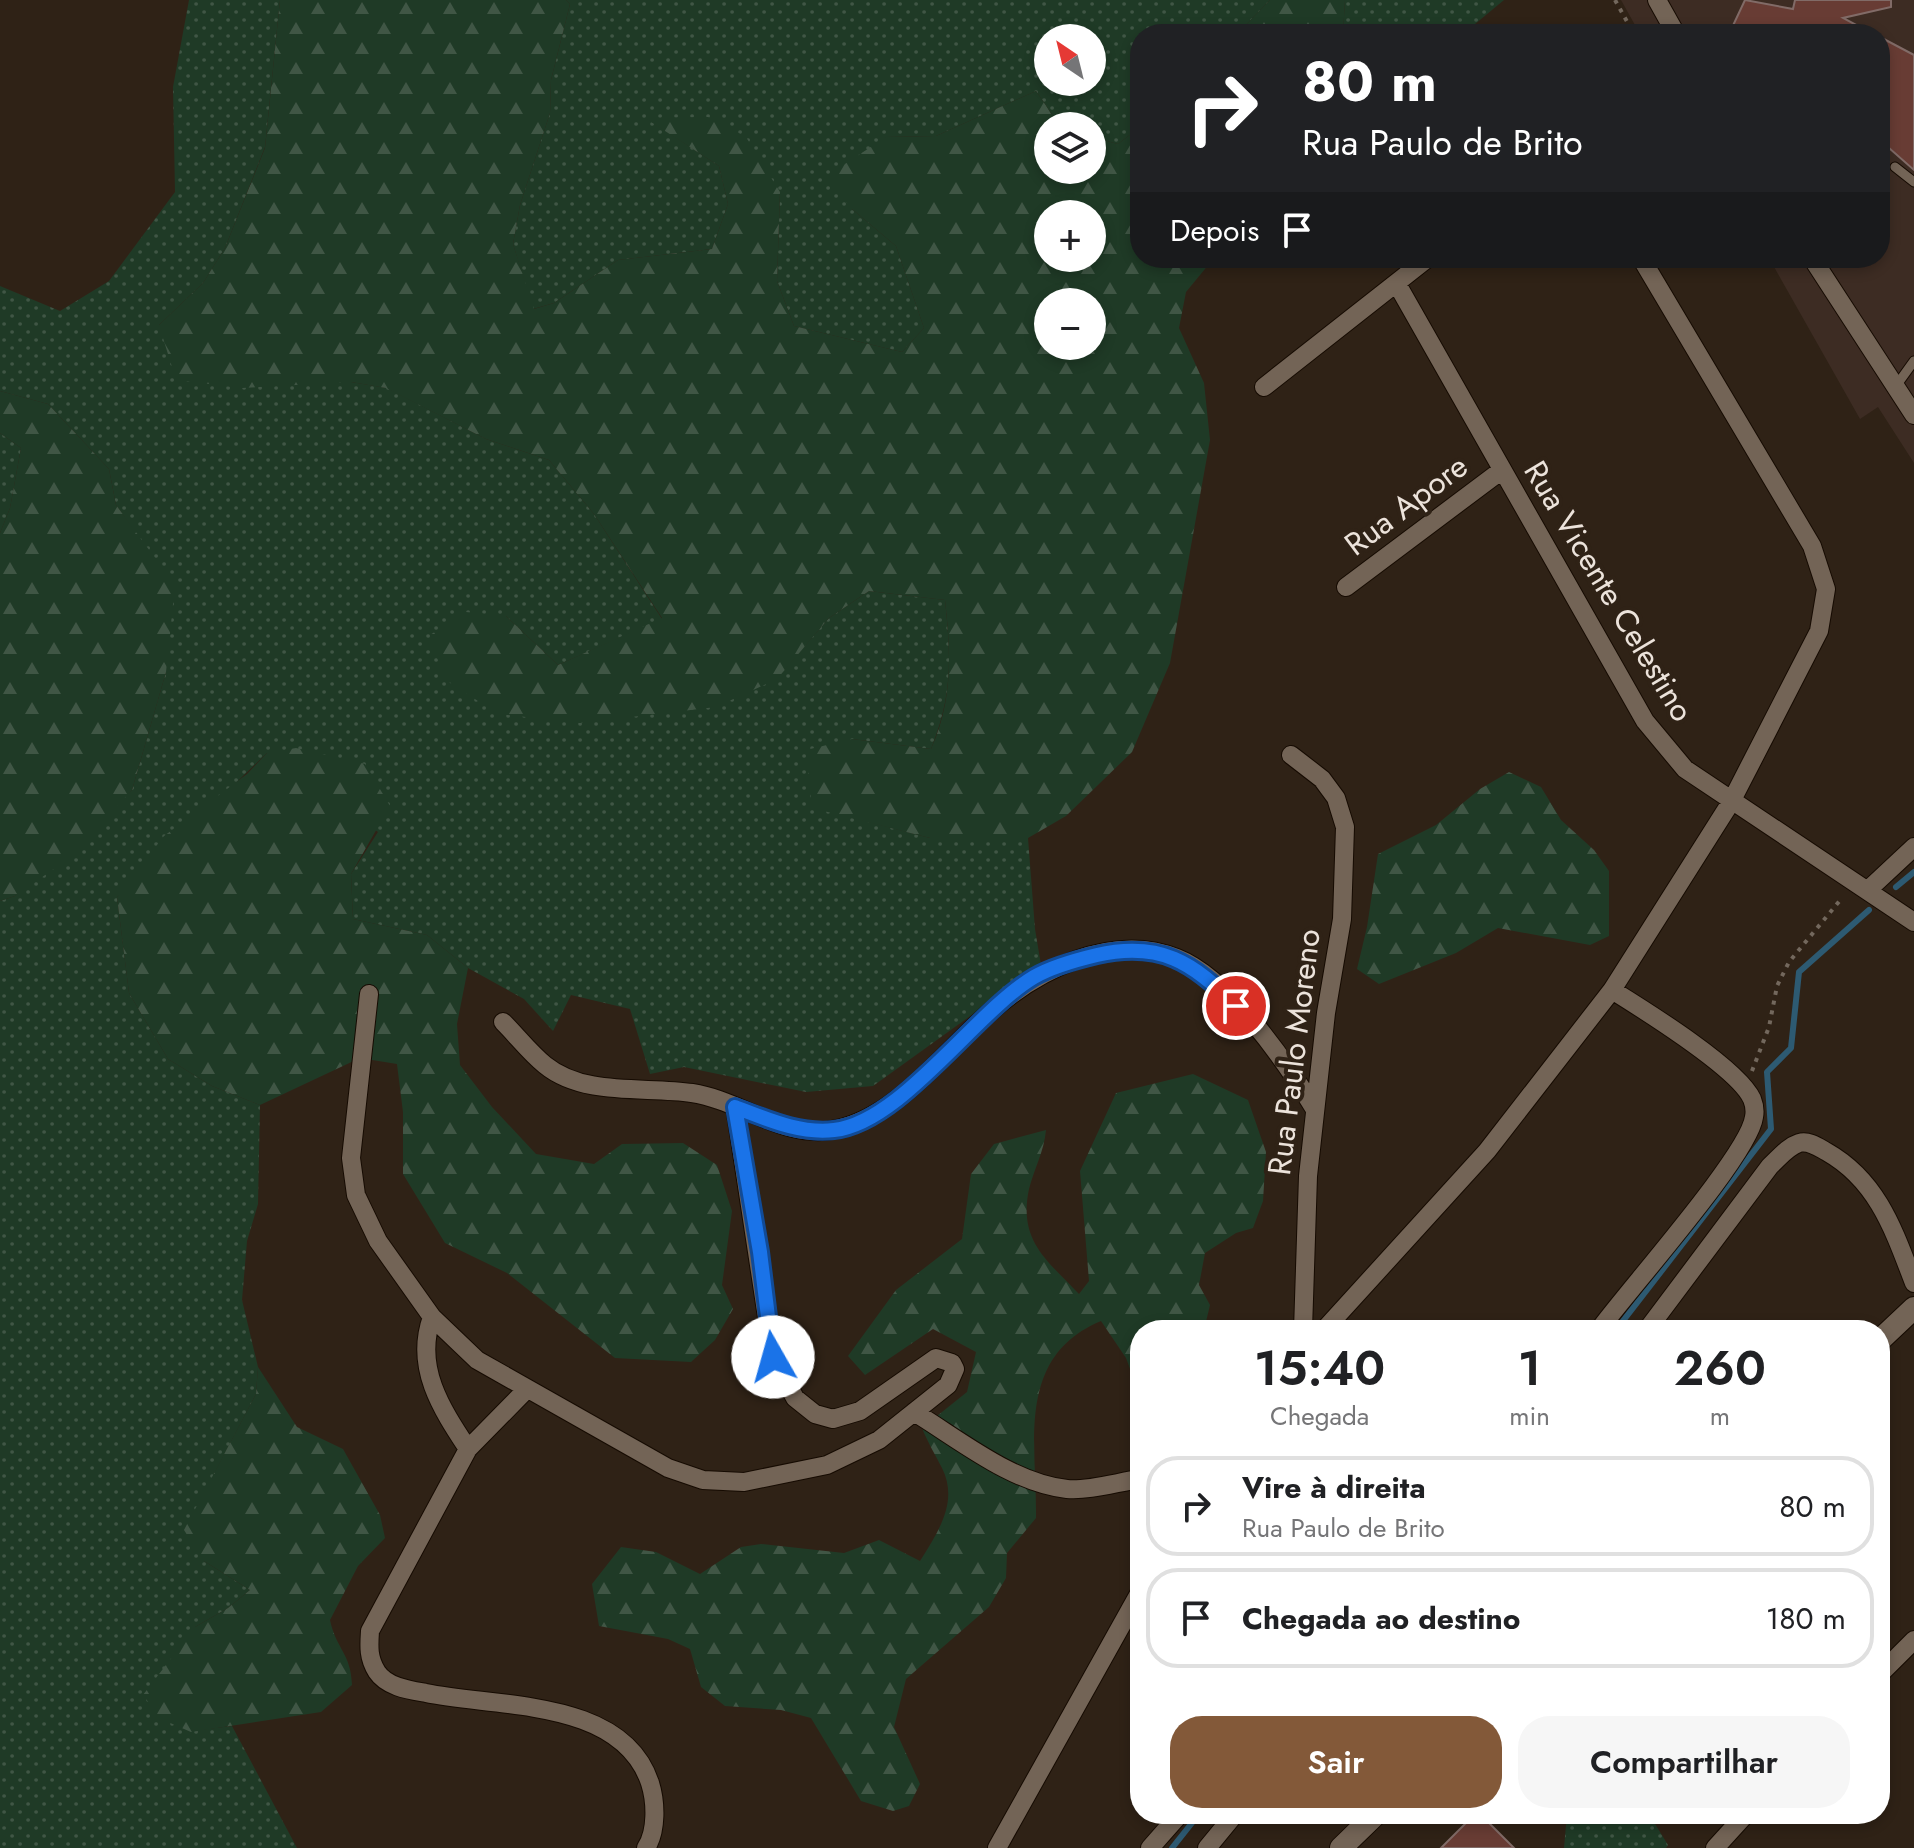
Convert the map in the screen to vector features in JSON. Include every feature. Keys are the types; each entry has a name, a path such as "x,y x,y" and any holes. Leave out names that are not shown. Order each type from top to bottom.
{"street":[{"path":"1657,0 1670,24"},
{"path":"1264,387 1416,268"},
{"path":"1333,1320 1487,1151 1612,990 1731,802 1819,631 1826,589 1812,546 1647,268"},
{"path":"1819,268 1914,415"},
{"name":"Rua Vicente Celestino","path":"1397,284 1645,721 1685,769 1731,802 1863,885 1914,922"},
{"name":"Rua Apore","path":"1346,587 1502,470"},
{"name":"Rua Paulo Moreno","path":"1291,755 1322,779 1336,798 1345,827 1342,919 1314,1108 1307,1192 1303,1320"},
{"path":"1863,885 1914,847"},
{"path":"503,1022 546,1066 571,1080 603,1086 661,1088 701,1094 792,1128 835,1130 867,1118 908,1089 991,1011 1034,977 1072,961 1111,952 1148,949 1179,958 1214,983 1289,1066 1314,1108"},
{"path":"1607,1320 1742,1144 1754,1118 1753,1102 1746,1088 1692,1043 1612,990"},
{"path":"369,994 351,1158 356,1195 378,1241 432,1317 477,1360 668,1468 703,1480 744,1482 827,1465 879,1440 948,1385 955,1369 952,1363 936,1358 860,1411 833,1419 815,1414 795,1398 773,1357 760,1252 735,1107"},
{"path":"1654,1320 1770,1166 1790,1147 1802,1142 1813,1143 1841,1160 1865,1181 1887,1213 1914,1283"},
{"path":"1890,1331 1914,1308"},
{"path":"432,1317 424,1356 432,1387 468,1449"},
{"path":"527,1389 468,1449 370,1631 368,1653 378,1674 399,1688 451,1698 556,1710 615,1735 644,1764 656,1800 650,1841 646,1848"},
{"path":"914,1412 1000,1464 1044,1485 1070,1489 1130,1480"},
{"path":"997,1848 1130,1614"},
{"path":"1890,1664 1914,1640"},
{"path":"1150,1848 1171,1824"},
{"path":"1207,1848 1227,1824"},
{"path":"1341,1848 1366,1824"},
{"path":"1715,1848 1737,1824"}],"lane":[{"path":"1895,167 1914,182"},
{"path":"1896,386 1914,361"}],"path":[{"path":"1615,0 1628,24"},
{"path":"1746,1088 1769,1027 1777,986 1789,962 1863,885"}],"shaded area":[{"path":"1621,0 1914,0 1914,463 1878,407 1860,419 1775,268 1890,268 1890,24 1634,24"}],"green space":[{"path":"189,0 280,0 265,147 225,248 203,283 159,325 351,382 387,388 486,439 549,460 594,514 662,619 558,665 506,616 444,679 777,678 829,618 869,591 945,600 947,693 931,749 852,739 812,807 930,838 1028,838 1041,965 873,1086 806,1092 684,1067 650,1074 630,1009 571,995 553,1031 524,999 468,968 427,935 353,919 351,874 378,832 267,753 117,897 129,993 168,1059 212,1086 260,1105 258,1204 247,1241 242,1300 258,1367 256,1394 214,1474 204,1561 250,1590 228,1608 195,1627 191,1731 232,1726 297,1848 0,1848 0,901 15,896 132,790 166,672 142,542 116,505 109,469 48,404 0,391 0,286 60,311 109,281 175,192 173,87"},
{"path":"280,0 566,0 570,4 551,80 550,113 520,205 513,244 534,309 554,303 618,260 712,249 728,204 719,166 645,118 708,117 746,137 780,192 777,281 794,326 902,352 924,328 896,246 852,209 825,177 886,137 936,136 1034,92 1034,96 1039,96 1050,112 1034,112 1034,184 1106,184 1106,141 1118,144 1130,135 1130,268 1206,268 1186,292 1179,328 1204,383 1210,440 1170,663 1132,752 1066,816 1028,838 930,838 812,808 806,750 852,739 931,749 943,712 949,658 945,600 869,591 829,618 777,679 716,707 580,723 498,714 444,679 430,635 466,612 506,616 558,665 662,618 594,514 549,460 486,439 386,388 351,382 242,388 176,380 159,325 203,283 225,248 265,148"},
{"path":"566,0 1270,0 1247,24 1130,24 1130,135 1118,144 1106,141 1106,112 1050,112 1039,96 1106,96 1106,24 1034,24 1034,92 936,136 886,137 852,209 896,246 924,328 902,352 794,326 777,281 780,192 646,118 719,166 728,204 712,249 618,260 554,303 533,309 513,244 520,205 550,113 551,80 570,4"},
{"path":"1270,0 1345,0 1344,24 1247,24"},
{"path":"1345,0 1504,0 1475,24 1344,24"},
{"path":"0,391 48,404 109,469 116,505 175,585 166,672 132,790 71,857 15,896 0,901 0,533 10,508 21,448 0,433"},
{"path":"0,433 21,448 10,508 0,533"},
{"path":"296,748 365,764 390,806 351,874 353,919 427,935 468,968 457,1024 460,1065 492,1107 536,1154 594,1164 622,1144 683,1143 717,1165 732,1211 722,1285 733,1309 715,1340 691,1362 615,1358 507,1273 445,1243 403,1174 403,1112 397,1064 360,1058 260,1105 212,1086 168,1059 129,993 117,897 164,836 247,774 267,753"},
{"path":"1509,772 1541,787 1561,820 1594,850 1609,871 1609,936 1590,945 1498,928 1456,953 1379,984 1357,969 1378,854 1436,825 1480,789"},
{"path":"1193,1074 1248,1100 1266,1152 1263,1201 1253,1228 1236,1233 1205,1253 1199,1285 1210,1305 1206,1320 1130,1320 1130,1369 1101,1321 1074,1337 1055,1357 1043,1380 1037,1405 1034,1433 1036,1518 1007,1553 1006,1578 989,1607 906,1679 894,1727 920,1784 909,1806 893,1811 861,1801 811,1718 781,1710 725,1706 701,1687 690,1649 668,1639 599,1626 592,1584 621,1547 656,1552 700,1574 741,1547 761,1544 844,1553 879,1540 920,1561 944,1516 948,1493 942,1468 922,1428 967,1392 976,1352 933,1329 865,1375 848,1356 896,1290 962,1239 971,1174 994,1144 1046,1130 1029,1189 1028,1223 1046,1260 1079,1294 1089,1281 1080,1171 1116,1093"},
{"path":"258,1367 297,1427 343,1449 380,1515 385,1538 358,1566 330,1620 349,1665 352,1685 321,1712 191,1732 161,1719 143,1695 195,1627 228,1608 250,1590 204,1561 184,1530 256,1394"},
{"path":"1566,1824 1655,1824 1668,1845 1666,1848 1564,1848"}],"building":[{"path":"1745,0 1793,9 1795,0 1891,0 1891,7 1843,18 1854,24 1734,24"},
{"path":"1890,42 1914,55 1914,170 1890,149"},
{"path":"1465,1824 1490,1824 1514,1848 1441,1848"}],"waterway":[{"path":"1896,887 1914,872"},
{"path":"1624,1320 1771,1129 1767,1072 1791,1048 1799,972 1869,910"},
{"path":"1172,1848 1191,1824"}],"route":[{"path":"773,1357 760,1252 735,1107 792,1128 835,1130 867,1118 908,1089 991,1011 1034,977 1072,961 1111,952 1148,949 1179,958 1214,983 1236,1006"}]}
